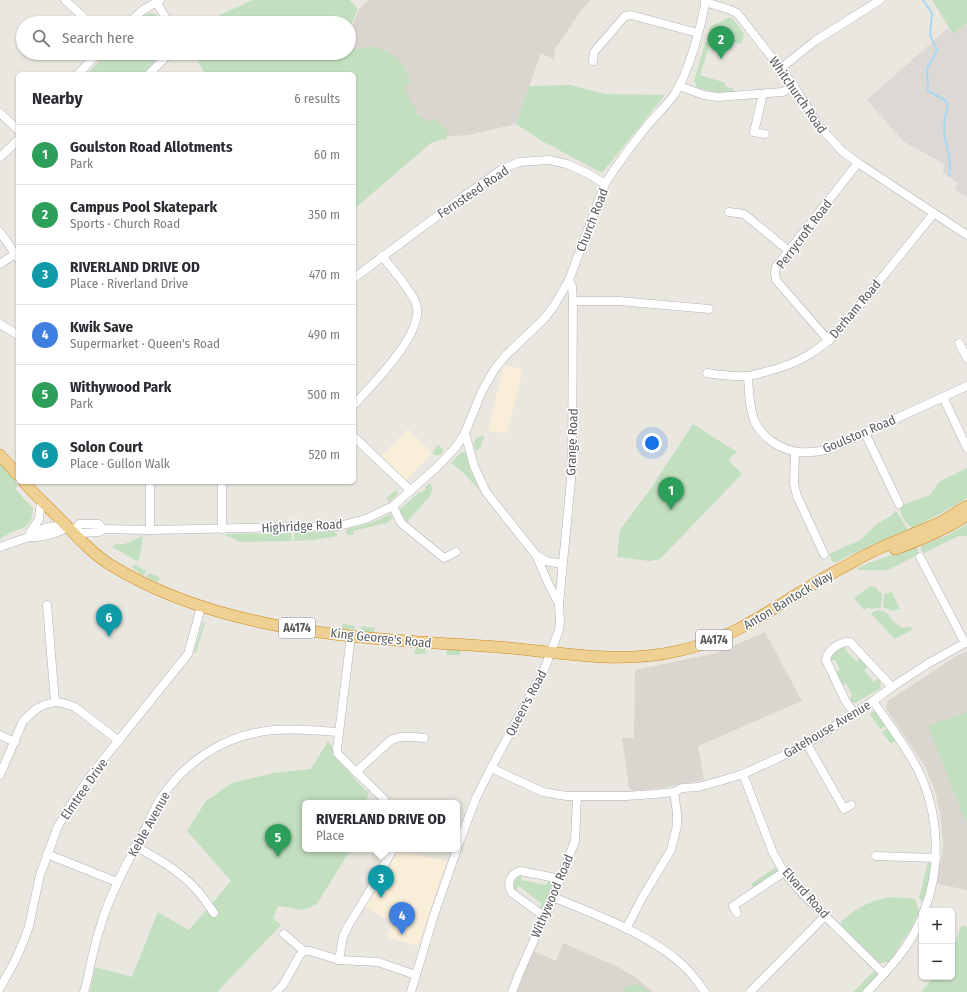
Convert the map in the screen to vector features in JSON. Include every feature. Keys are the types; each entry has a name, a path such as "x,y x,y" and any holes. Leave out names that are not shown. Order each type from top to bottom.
{"highway":[{"path":"0,455 16,473"},
{"name":"A4174","path":"26,484 41,502 72,528"},
{"name":"Anton Bantock Way","path":"551,652 590,657 623,658 656,656 680,651 706,643 732,633 749,624 832,573 872,552 942,521 967,506"},
{"name":"Anton Bantock Way","path":"859,560 925,538 954,524 967,515"},
{"name":"King George's Road","path":"72,528 93,551 108,563 157,588 201,607 266,622 351,636 401,641 529,649 551,652"}],"street":[{"path":"65,0 82,16"},
{"path":"780,69 815,41 880,0"},
{"path":"136,16 158,1 166,16"},
{"name":"Whitchurch Road","path":"706,1 738,14 794,86 818,126 842,151 858,164 967,235"},
{"name":"Church Road","path":"465,433 482,391 494,370 506,355 544,319 554,306 569,280 605,184 613,170 679,86 685,73 698,33 706,1"},
{"path":"594,61 594,52 625,16 631,15 698,33"},
{"path":"80,72 91,60"},
{"path":"151,72 163,60"},
{"path":"679,86 710,97 783,92 794,86"},
{"path":"763,94 754,132 765,134"},
{"path":"0,112 16,128"},
{"path":"0,157 16,142"},
{"name":"Fernsteed Road","path":"356,276 501,170 519,162 549,160 561,162 587,173 605,184"},
{"name":"Perrycroft Road","path":"829,341 776,280 774,273 776,266 858,164"},
{"path":"729,212 744,214 789,251"},
{"name":"Derham Road","path":"707,372 726,376 748,376 775,370 801,360 829,341 843,326 934,213"},
{"path":"0,232 16,256 0,264"},
{"path":"356,403 406,343 414,328 417,315 416,302 402,281 382,256"},
{"name":"Grange Road","path":"559,604 572,469 573,301 572,286 569,280"},
{"path":"573,301 619,301 709,309"},
{"path":"1,325 16,334"},
{"path":"959,343 967,358"},
{"name":"Goulston Road","path":"748,376 750,407 755,423 764,435 778,446 795,452 814,453 830,449 967,386"},
{"path":"943,397 967,448"},
{"name":"Highridge Road","path":"0,547 27,538 40,538 55,534 79,524 99,524 103,529 150,530 339,526 366,518 393,506 437,467 456,446 465,433"},
{"name":"Queen's Road","path":"460,841 476,798 532,692 551,652 559,630 560,622 559,604 536,555 486,492 474,466 465,433"},
{"path":"865,433 899,504"},
{"path":"356,439 411,491"},
{"path":"795,452 794,484 797,496 824,554"},
{"path":"150,484 150,530"},
{"path":"222,484 222,529"},
{"path":"27,538 39,519 41,502"},
{"path":"393,506 401,523 444,558 456,552"},
{"name":"Queen's Road","path":"536,555 546,561 562,564"},
{"path":"920,557 920,567 966,643"},
{"path":"47,605 55,702"},
{"name":"Elmtree Drive","path":"0,989 16,959 29,926 40,875 58,826 72,802 94,771 188,654 201,607"},
{"path":"351,636 337,749 341,758 383,800"},
{"path":"854,713 845,700 826,660 826,656 844,642 850,642 853,644 892,687"},
{"name":"Gatehouse Avenue","path":"491,768 543,792 556,795 626,796 674,792 682,788 698,787 743,774 807,744 873,702 892,687 929,663 966,643"},
{"path":"0,775 23,722 29,714 44,705 55,702 75,707 119,741"},
{"path":"873,702 911,756 923,781 932,811 936,858 929,899 925,908"},
{"name":"Keble Avenue","path":"84,992 102,920 117,882 161,799 172,783 200,758 217,746 233,739 268,731 288,729 338,732"},
{"path":"0,735 14,742"},
{"path":"356,772 397,737 404,736 424,738"},
{"path":"807,744 844,809"},
{"name":"Elvard Road","path":"743,774 773,853 784,872 825,916 884,974"},
{"path":"626,929 642,898 671,850 677,826 674,792"},
{"name":"Withywood Road","path":"512,992 561,879 575,841 577,796"},
{"path":"136,846 175,870 195,888 214,913"},
{"path":"339,960 343,937 348,926 370,891 391,852"},
{"name":"Queen's Road","path":"411,992 434,915 456,852"},
{"path":"47,854 117,882"},
{"path":"876,856 936,858"},
{"path":"544,916 512,893 509,889 509,882 514,874 520,871 561,879"},
{"path":"733,907 784,872"},
{"path":"553,897 626,929 662,948 687,968 705,992"},
{"path":"750,992 825,916"},
{"path":"867,992 902,954 919,926"},
{"path":"284,934 304,951 310,951 339,960 378,962 416,975"},
{"path":"276,992 283,985 300,955 304,951"},
{"path":"0,989 4,992"}],"shaded area":[{"path":"369,0 590,0 555,49 554,60 541,53 516,124 468,135 443,137 356,75 356,72 354,72 351,60 356,60 356,16 359,9"},
{"path":"967,24 967,197 955,190 958,183 943,173 944,164 904,142 867,100 948,28 952,34"},
{"path":"504,365 523,369 507,433 488,431"},
{"path":"408,429 432,453 406,480 381,456"},
{"path":"765,632 802,701 698,746 704,780 661,788 632,791 629,787 622,738 634,738 635,670 717,653"},
{"path":"967,651 967,890 937,884 943,846 941,818 935,791 926,768 886,708 888,701 956,656"},
{"path":"397,852 447,861 418,946 387,937 391,921 365,907"},
{"path":"563,943 618,967 637,978 653,992 517,992 519,984 534,951 556,961"}],"green space":[{"path":"252,0 350,0 358,9 355,16 218,16"},
{"path":"932,0 967,0 967,23 953,34"},
{"path":"152,13 158,16 144,16"},
{"path":"729,17 733,19 744,34 741,44 713,34 700,75 726,83 725,86 734,89 734,92 718,93 698,88 694,81 710,27"},
{"path":"373,46 393,55 401,63 411,82 404,88 417,113 428,122 435,118 448,131 446,140 443,139 431,143 356,207 356,72 204,72 198,60 356,60 356,50"},
{"path":"100,60 156,60 145,72 89,72"},
{"path":"571,85 605,94 665,95 602,173 542,141 516,124 529,86"},
{"path":"693,424 737,452 728,460 742,474 660,559 650,561 617,557 620,530 649,491"},
{"path":"483,435 481,447 476,451 474,445 475,440"},
{"path":"438,445 444,450 440,455 434,455 432,453"},
{"path":"465,452 471,472 479,490 463,472 451,463 460,453"},
{"path":"0,462 18,486 15,489 33,508 32,518 26,526 0,539"},
{"path":"967,468 967,498 912,528 907,524 899,506 930,495 939,482"},
{"path":"430,483 432,487 431,495 407,522 400,512 400,509 421,491 422,492 426,489 425,487"},
{"path":"396,490 398,494 389,502 386,498"},
{"path":"896,511 907,530 835,563 832,561 829,554 860,540 877,524"},
{"path":"390,514 393,518 387,523 353,531 354,535 346,534 347,529 358,527"},
{"path":"967,524 967,536 959,536 924,553 921,550 921,546 948,535"},
{"path":"334,531 338,536 294,541 294,533"},
{"path":"291,533 292,541 239,542 224,534"},
{"path":"142,536 143,538 139,560 137,561 112,547 115,544 125,544"},
{"path":"914,547 917,548 919,554 888,570 858,570 858,568 866,564"},
{"path":"134,564 146,571 143,576 132,567"},
{"path":"149,573 161,578 157,582 146,577"},
{"path":"870,586 875,587 882,593 881,607 871,609 868,607 864,610 854,598"},
{"path":"892,592 900,609 893,611 883,607 884,594"},
{"path":"875,611 886,612 896,624 902,628 911,626 912,630 895,639 871,614"},
{"path":"203,622 205,622 196,653 194,652"},
{"path":"343,624 355,626 354,630 342,629"},
{"path":"362,626 375,628 374,632 365,632 361,630"},
{"path":"845,645 846,651 856,661 860,658 868,667 864,670 874,682 879,678 881,688 855,703 852,703 850,700 852,695 846,683 841,686 835,673 840,670 835,660 830,662 830,654"},
{"path":"416,648 425,648 426,654 414,654"},
{"path":"448,650 460,650 460,655 446,655"},
{"path":"875,710 886,726 880,729 870,714"},
{"path":"967,712 967,820 965,821 928,726"},
{"path":"888,728 896,740 891,744 882,732"},
{"path":"328,741 332,746 333,755 365,790 369,792 367,800 302,800 302,852 349,852 317,904 303,910 278,906 273,918 281,925 217,992 90,992 95,967 132,977 158,912 189,930 231,881 187,831 206,801 232,783 273,773 311,769"},
{"path":"928,861 931,864 930,882 924,901 919,899"},
{"path":"776,867 778,872 755,889 751,884"},
{"path":"522,874 521,880 547,885 548,879 552,880 553,883 542,910 538,909 542,904 519,886 515,891 513,890 515,880"},
{"path":"894,897 915,899 919,911 911,929 889,962 880,963 841,925 841,922 859,908 886,898"},
{"path":"962,925 967,927 967,992 921,992 931,980 955,980 955,942"},
{"path":"874,971 877,973 876,979 862,992 853,992"},
{"path":"632,985 641,986 650,992 622,992 625,988"}],"waterway":[{"path":"923,0 932,13 930,35 937,51 927,68 928,91 945,100 948,105 944,130 949,158 949,176"}],"place":[{"name":"Campus Pool Skatepark","path":"721,59"},
{"name":"Goulston Road Allotments","path":"671,510"},
{"name":"Solon Court","path":"109,637"},
{"name":"Withywood Park","path":"278,857"},
{"name":"RIVERLAND DRIVE OD","path":"381,898"},
{"name":"Kwik Save","path":"402,935"}]}
